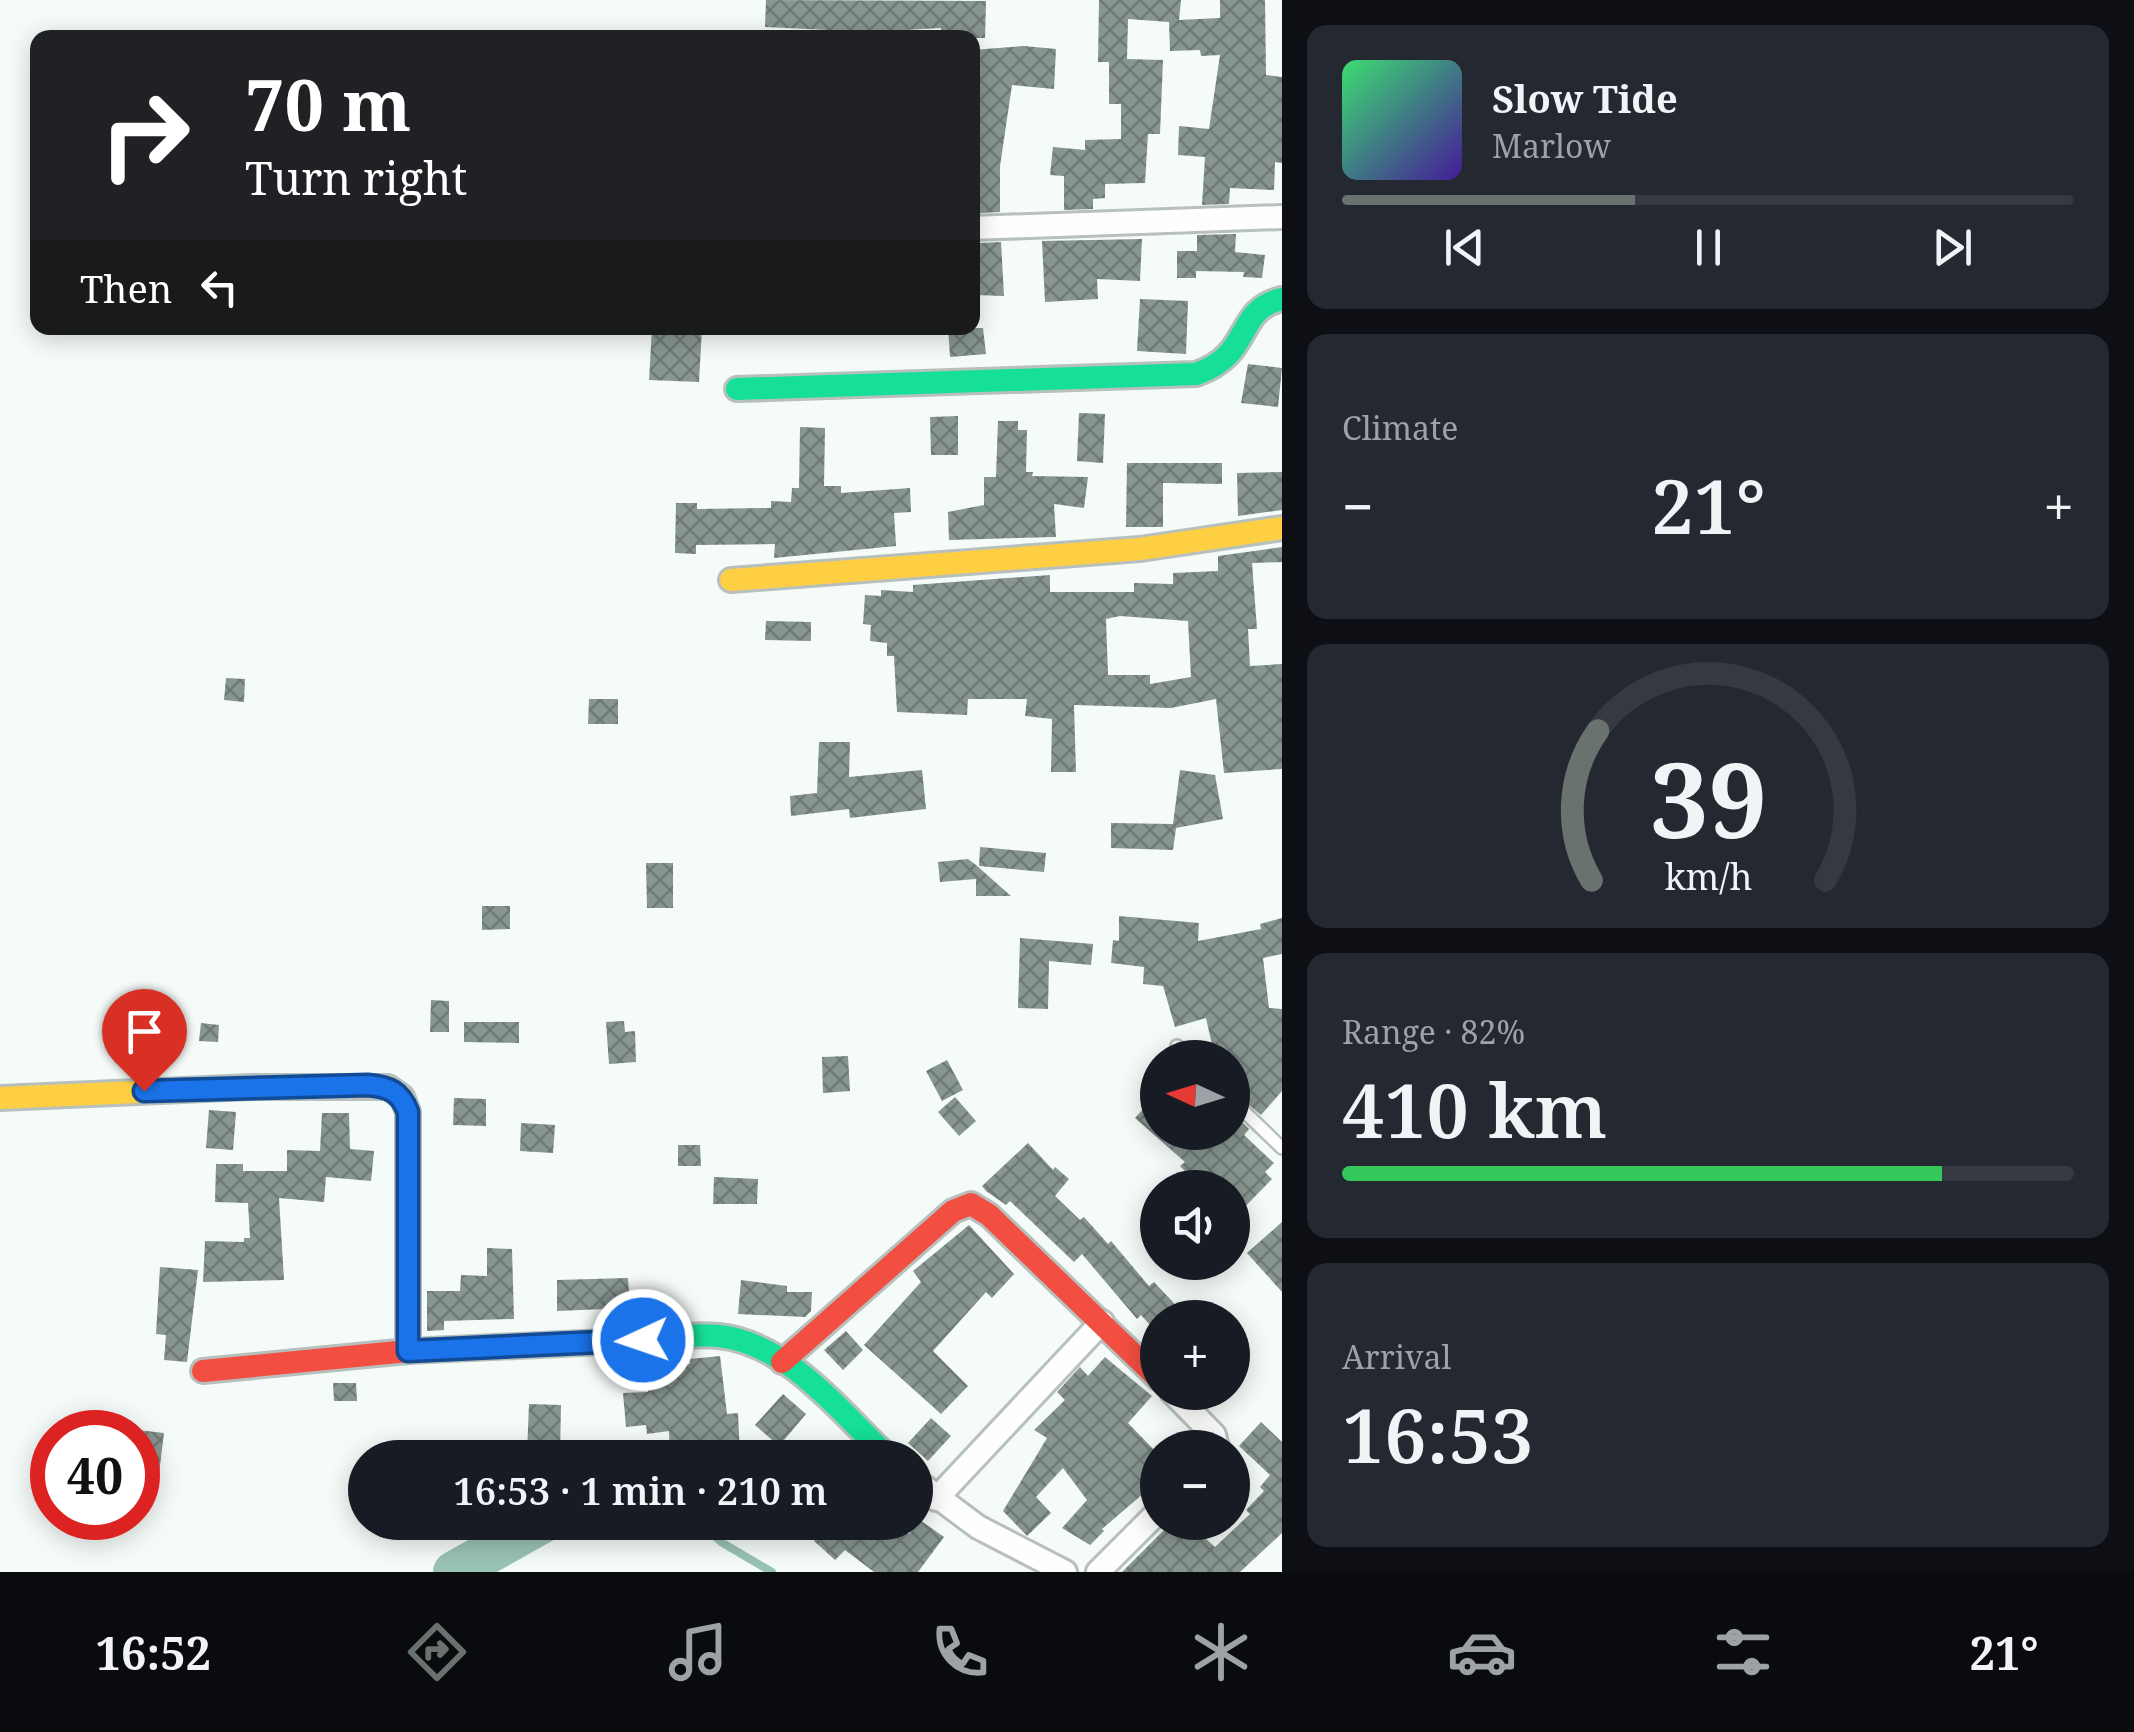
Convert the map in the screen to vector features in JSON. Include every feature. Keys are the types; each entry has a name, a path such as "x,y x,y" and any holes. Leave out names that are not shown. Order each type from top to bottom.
{"street":[{"path":"980,228 1282,217"},
{"path":"737,390 1196,374 1230,361 1246,334 1250,314 1264,300 1282,299"},
{"path":"731,580 1140,550 1282,528"},
{"path":"0,1098 251,1086 388,1087 402,1098 408,1112 408,1351"},
{"path":"782,1362 952,1211 971,1204 989,1215 1140,1360"},
{"path":"936,1499 1102,1322"},
{"path":"203,1371 408,1351 719,1336 759,1346 870,1440"},
{"path":"1190,1410 1210,1430"},
{"path":"933,1496 1028,1557 1065,1572"},
{"path":"1098,1572 1140,1530"}],"lane":[{"path":"1250,1117 1282,1148"}],"building":[{"path":"766,0 986,1 985,38 980,38 980,30 941,28 765,27"},
{"path":"1099,0 1181,0 1179,20 1220,18 1220,0 1265,0 1266,75 1282,77 1282,163 1275,162 1274,190 1230,188 1229,204 1202,205 1205,157 1178,155 1179,126 1209,129 1220,55 1201,56 1200,50 1170,51 1169,22 1128,19 1127,59 1163,60 1160,134 1148,134 1145,183 1105,184 1105,198 1093,199 1093,209 1064,210 1064,176 1050,175 1053,147 1085,150 1085,140 1121,139 1121,104 1109,104 1109,62 1098,62"},
{"path":"1024,46 1056,49 1054,89 1012,85 1000,166 1000,212 980,213 980,49"},
{"path":"1236,234 1235,252 1265,255 1262,278 1243,277 1244,272 1196,271 1196,278 1177,278 1177,251 1197,251 1197,235"},
{"path":"1142,239 1140,281 1097,279 1098,299 1045,302 1042,241"},
{"path":"1001,242 1004,296 980,295 980,243"},
{"path":"1140,299 1188,301 1186,354 1137,351"},
{"path":"983,328 986,354 950,357 948,335 980,335"},
{"path":"652,335 702,335 699,382 649,380"},
{"path":"1248,364 1282,368 1278,407 1241,403"},
{"path":"1079,413 1105,414 1103,463 1077,461"},
{"path":"958,416 958,455 931,455 930,417"},
{"path":"998,421 1018,421 1018,430 1027,430 1026,472 1033,472 1032,476 1088,477 1084,508 1054,504 1056,537 949,540 948,512 984,505 984,477 996,477"},
{"path":"800,427 825,428 824,486 841,486 841,493 910,488 911,512 894,513 896,546 774,558 775,544 696,545 696,554 675,553 676,503 697,503 697,509 771,508 771,501 791,502 792,488 799,488"},
{"path":"1127,463 1222,463 1222,484 1163,483 1163,527 1126,527"},
{"path":"1282,472 1282,510 1238,516 1237,473"},
{"path":"1282,547 1282,562 1252,563 1257,629 1248,629 1250,666 1282,664 1282,769 1224,773 1216,699 1171,708 1074,705 1076,772 1051,772 1052,719 1025,716 1027,699 968,699 967,715 897,712 894,656 887,656 887,643 870,641 871,625 863,624 865,595 881,596 881,590 913,592 913,585 1050,575 1050,592 1134,592 1134,583 1173,584 1173,573 1218,571 1218,556","holes":["1120,616 1188,621 1191,677 1150,684 1150,675 1108,675 1106,619"]},
{"path":"766,621 811,622 811,641 765,640"},
{"path":"226,678 245,679 244,702 224,700"},
{"path":"589,699 618,699 618,724 588,724"},
{"path":"819,742 850,742 849,777 922,770 926,809 850,818 849,809 791,816 790,796 817,793"},
{"path":"1180,770 1215,775 1223,819 1176,828 1173,850 1111,848 1111,823 1173,824"},
{"path":"980,847 1046,853 1044,872 979,866"},
{"path":"968,859 1011,896 976,896 976,879 940,882 938,862"},
{"path":"646,863 673,863 673,908 647,908"},
{"path":"482,906 510,906 510,929 482,930"},
{"path":"1119,916 1199,923 1198,941 1261,929 1260,924 1282,918 1282,954 1263,958 1269,1008 1282,1009 1282,1091 1261,1115 1250,1106 1250,1040 1211,1040 1206,1018 1175,1027 1163,986 1143,984 1144,967 1111,963 1113,940 1119,941"},
{"path":"1020,938 1093,944 1091,965 1049,961 1048,1009 1018,1008"},
{"path":"431,1000 449,1001 449,1032 430,1032"},
{"path":"624,1021 625,1032 635,1031 636,1062 609,1064 606,1022"},
{"path":"464,1022 519,1022 519,1043 464,1042"},
{"path":"201,1023 219,1025 218,1042 199,1041"},
{"path":"848,1056 850,1091 823,1093 822,1057"},
{"path":"947,1060 963,1090 942,1101 926,1071"},
{"path":"955,1097 976,1121 959,1136 938,1112"},
{"path":"454,1098 486,1099 486,1126 453,1125"},
{"path":"209,1110 236,1112 233,1150 206,1148"},
{"path":"322,1113 349,1113 350,1149 374,1151 371,1181 326,1177 324,1202 279,1198 284,1280 203,1282 205,1241 244,1242 244,1238 250,1238 248,1203 215,1202 216,1164 243,1164 243,1171 287,1171 287,1150 320,1151"},
{"path":"521,1123 555,1125 553,1153 520,1151"},
{"path":"1250,1141 1274,1163 1265,1172 1272,1179 1250,1202 1250,1170 1184,1170 1180,1166 1185,1162 1171,1150 1250,1150"},
{"path":"1028,1143 1053,1170 1055,1167 1069,1179 1055,1196 1080,1220 1084,1217 1108,1244 1111,1241 1140,1280 1149,1286 1154,1282 1171,1300 1140,1300 1137,1319 1082,1254 1074,1262 1010,1201 1006,1205 982,1186"},
{"path":"678,1145 700,1145 701,1166 678,1166"},
{"path":"714,1177 758,1179 757,1204 713,1204"},
{"path":"1282,1222 1282,1292 1250,1256 1250,1250"},
{"path":"969,1225 1014,1274 992,1298 986,1292 933,1351 968,1386 941,1414 864,1345 921,1282 913,1271"},
{"path":"487,1248 512,1249 514,1319 444,1321 444,1330 427,1331 427,1291 460,1291 461,1275 487,1276"},
{"path":"160,1267 198,1270 187,1362 164,1360 166,1335 156,1334"},
{"path":"628,1278 630,1308 557,1311 557,1280"},
{"path":"741,1280 787,1286 787,1292 812,1292 811,1311 805,1317 738,1314"},
{"path":"846,1331 863,1350 843,1370 824,1350"},
{"path":"720,1356 727,1414 738,1413 739,1440 669,1440 669,1431 647,1434 646,1425 626,1427 623,1393 648,1392 648,1365 690,1364 690,1359"},
{"path":"1105,1357 1140,1386 1140,1410 1128,1423 1140,1435 1140,1496 1102,1529 1090,1545 1062,1528 1087,1500 1063,1468 1036,1497 1051,1513 1027,1536 1003,1511 1047,1438 1034,1430 1065,1400 1057,1392 1080,1367 1088,1376"},
{"path":"333,1383 356,1383 357,1401 334,1401"},
{"path":"783,1394 806,1414 784,1440 772,1440 755,1425"},
{"path":"529,1404 561,1405 560,1440 528,1440"},
{"path":"931,1418 951,1436 933,1456 933,1440 911,1440"},
{"path":"1261,1422 1282,1442 1282,1533 1240,1572 1122,1572 1154,1540 1207,1540 1215,1547 1222,1540 1250,1540 1250,1506 1264,1491 1260,1487 1270,1475 1250,1456 1250,1434"},
{"path":"160,1433 164,1433 160,1466"},
{"path":"933,1529 944,1537 918,1572 874,1572 845,1550 835,1560 814,1541 933,1540"}],"waterway":[{"path":"454,1572 511,1540"},
{"path":"719,1540 772,1572"}],"traffic: fast":[{"path":"737,389 1196,374 1227,355 1256,313 1282,299"},
{"path":"625,1341 684,1336 744,1341 791,1366 871,1440"}],"traffic: slow":[{"path":"731,580 1140,549 1282,528"},
{"path":"0,1098 251,1087 388,1087 402,1097 408,1112 408,1351"}],"traffic: jam":[{"path":"782,1362 953,1211 971,1204 989,1215 1140,1361"},
{"path":"203,1371 408,1351 625,1341"}],"route":[{"path":"144,1091 368,1085 388,1087 402,1098 408,1112 408,1351 643,1340"}]}
